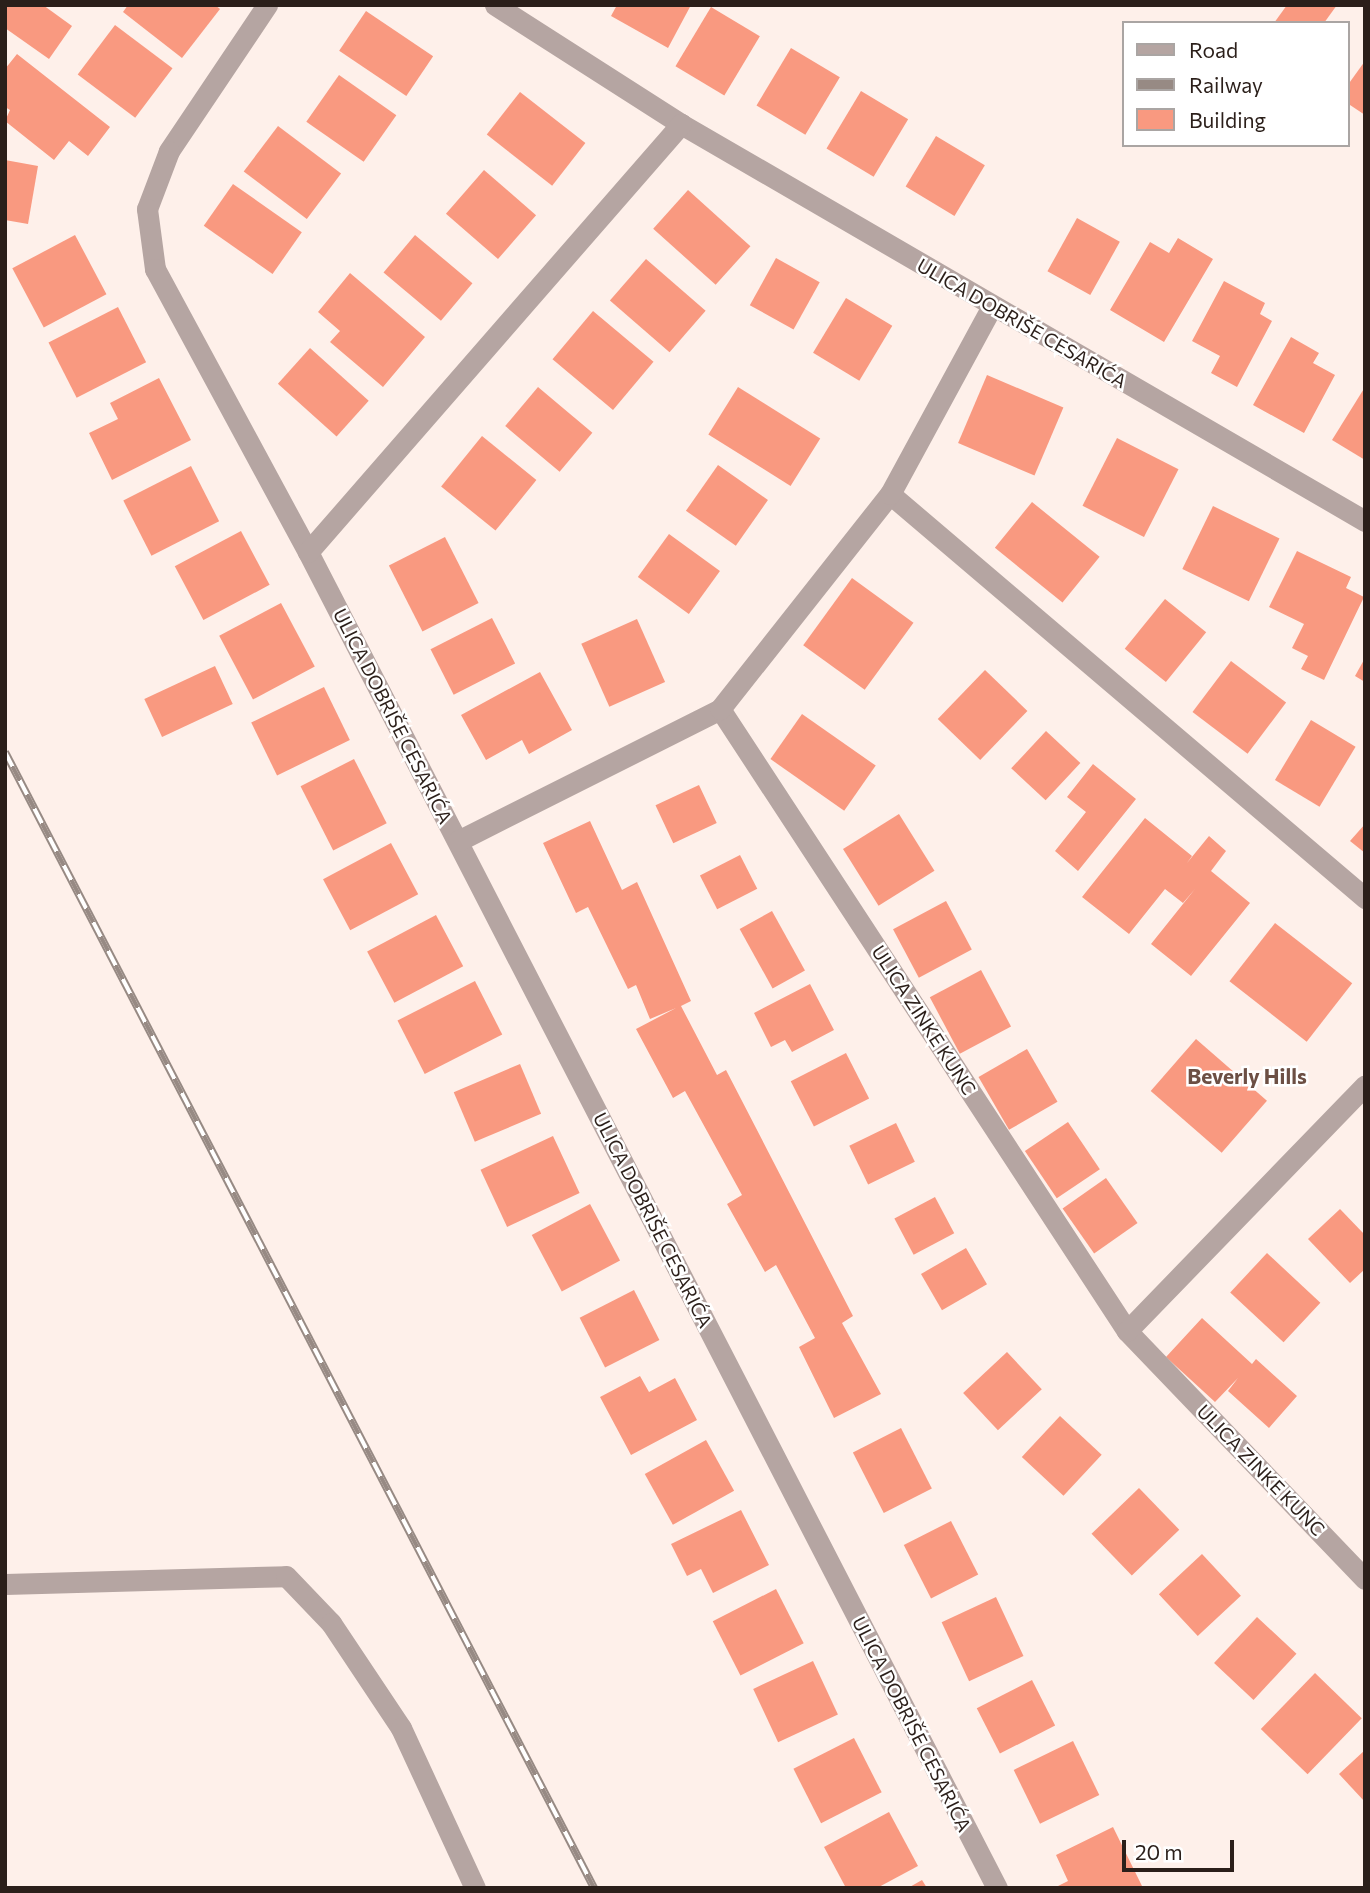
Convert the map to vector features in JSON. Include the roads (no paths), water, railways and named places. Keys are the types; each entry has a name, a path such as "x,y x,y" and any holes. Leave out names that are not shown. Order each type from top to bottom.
{"street":[{"name":"ULICA DOBRIŠE CESARIĆA","path":"267,5 169,151 147,209 155,269 308,552 997,1888"},
{"name":"ULICA DOBRIŠE CESARIĆA","path":"495,5 681,124 1365,521"},
{"path":"308,552 681,124"},
{"path":"458,841 720,709 890,494 992,306"},
{"path":"890,494 1365,898"},
{"name":"ULICA ZINKE KUNC","path":"720,709 1128,1331 1365,1579"},
{"path":"1128,1331 1365,1085"},
{"path":"5,1584 286,1576 331,1623 401,1728 475,1888"}],"railway":[{"path":"5,752 594,1888"}],"district":[{"name":"Beverly Hills","path":"1247,1076"}]}
